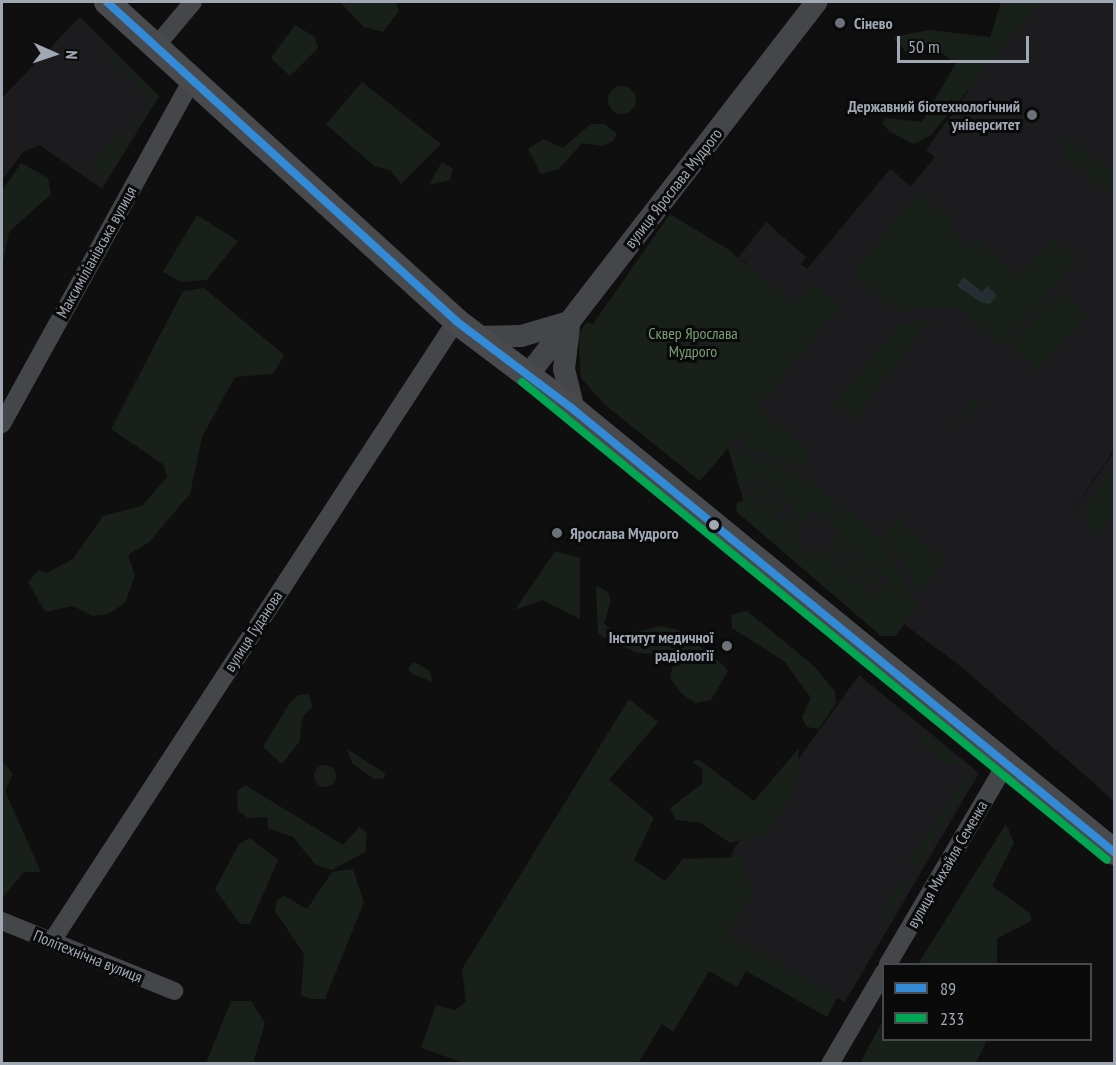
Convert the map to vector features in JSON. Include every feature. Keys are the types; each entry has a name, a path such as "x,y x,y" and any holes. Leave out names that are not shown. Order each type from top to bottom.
{"main road":[{"path":"107,2 456,321 574,410 1114,852"}],"street":[{"path":"156,46 193,2"},
{"name":"вулиця Ярослава Мудрого","path":"529,374 817,2"},
{"name":"Максиміліанівська вулиця","path":"2,424 192,80"},
{"name":"вулиця Гуданова","path":"52,941 456,321"},
{"path":"477,337 521,336 570,321 564,369 574,410"},
{"name":"вулиця Михайля Семенка","path":"889,963 1006,764"},
{"name":"Політехнічна вулиця","path":"2,921 174,991"},
{"path":"830,1064 882,975"}],"shaded area":[{"path":"1032,2 1114,2 1114,450 1062,526 1114,452 1114,801 963,668 745,506 727,445 746,263 738,258 766,222 806,257 801,264 807,269 890,169 911,186 935,157 926,150"},
{"path":"80,17 159,96 102,189 40,145 23,152 2,180 2,98"},
{"path":"964,277 982,292 987,286 997,295 990,304 980,302 957,286"},
{"path":"859,675 979,773 845,1002 710,924 733,850"}],"green space":[{"path":"340,2 395,2 399,11 383,32 364,27"},
{"path":"1001,2 1041,2 931,135 913,144 889,131 882,123 886,118 922,122 956,63 927,43 906,52 893,37 929,30 990,37"},
{"path":"295,25 315,37 318,48 290,76 271,58"},
{"path":"109,48 159,96 138,129 133,126 150,100 104,54"},
{"path":"362,82 441,144 401,184 390,170 374,166 326,124"},
{"path":"622,86 632,90 636,100 632,110 622,114 612,110 608,100 612,90"},
{"path":"591,124 605,124 617,134 613,141 603,146 582,143 559,169 541,174 528,149 543,139 563,148"},
{"path":"122,131 133,138 106,181 88,168"},
{"path":"1065,135 1114,172 1113,196 1065,158"},
{"path":"442,162 453,169 450,180 429,185"},
{"path":"21,163 48,178 51,194 9,232 2,267 2,191"},
{"path":"918,192 954,221 953,232 971,246 978,240 1021,276 1052,238 1080,258 1004,346 956,308 898,310 851,274"},
{"name":"Сквер Ярослава Мудрого","path":"670,214 729,250 795,305 812,284 841,305 758,408 813,452 805,465 796,467 743,446 736,436 729,446 809,479 838,501 823,520 812,512 803,523 790,513 795,506 755,475 742,490 783,521 788,516 801,525 793,537 805,549 819,557 828,547 841,557 836,564 876,595 889,580 848,548 843,555 829,545 838,532 828,524 842,504 882,539 918,607 895,636 881,636 737,512 736,504 744,500 728,448 700,481 604,404 581,378 578,334 587,322 593,324"},
{"path":"197,215 238,241 207,280 182,282 163,272"},
{"path":"204,288 284,355 273,374 235,377 202,437 190,494 149,542 128,555 135,575 125,603 108,614 93,616 73,606 45,612 28,582 39,570 47,573 73,559 103,516 142,506 167,477 164,465 111,429 183,291"},
{"path":"1059,290 1087,315 1038,370 1009,345"},
{"path":"933,319 854,419 834,404 898,324"},
{"path":"974,398 979,406 958,427 955,422"},
{"path":"1114,466 1114,519 1089,536 1086,507"},
{"path":"755,482 786,505 780,514 748,491"},
{"path":"896,519 946,559 921,594 882,533"},
{"path":"555,551 580,558 580,619 542,600 515,610"},
{"path":"848,556 880,579 874,587 842,564"},
{"path":"596,586 608,592 611,601 604,624 620,636 660,626 679,630 722,664 728,671 711,700 695,703 681,693 670,678 675,655 637,653 598,634"},
{"path":"747,611 815,667 835,692 836,703 819,729 807,727 802,717 811,698 785,662 732,628 731,615"},
{"path":"413,662 429,670 433,682 412,674 408,669"},
{"path":"309,694 312,707 302,718 300,741 282,764 263,747 289,704 298,695"},
{"path":"629,699 658,722 609,780 654,818 634,860 665,881 683,859 742,857 753,894 730,935 837,997 827,1017 746,971 737,987 709,971 673,1032 662,1024 638,1063 464,1063 421,1048 436,1005 455,1010 466,1002 462,969"},
{"path":"925,733 967,766 972,778 917,870 908,864 968,774 962,765 947,764 919,741"},
{"path":"799,748 795,789 771,832 730,843 701,823 676,820 670,808 702,784 703,770 692,762 698,759 754,801"},
{"path":"347,749 385,773 384,778 374,779 352,763"},
{"path":"2,761 13,774 5,791 41,872 24,872 2,898"},
{"path":"325,765 335,772 336,776 329,786 325,787 315,780 314,776 321,766"},
{"path":"245,785 343,845 359,827 367,833 365,852 332,870 316,865 293,837 268,828 267,817 248,818 238,811 237,791"},
{"path":"1006,824 1014,843 992,886 1030,913 1031,921 997,938 997,963 919,963"},
{"path":"250,838 278,860 250,924 240,924 215,889 239,844"},
{"path":"353,869 364,902 325,999 311,999 301,995 304,954 275,911 277,900 284,896 307,909 332,872"},
{"path":"899,880 908,885 888,921 879,916"},
{"path":"231,1001 251,1001 265,1023 253,1063 206,1063"},
{"path":"882,1022 882,1041 987,1041 976,1063 860,1063"}],"transit line":[{"name":"89","path":"107,2 456,321 574,410 1114,852"},
{"name":"233","path":"522,382 1107,860"}],"place":[{"name":"Сінево","path":"840,23"},
{"name":"Державний біотехнологічний університет","path":"1032,115"},
{"name":"Ярослава Мудрого","path":"557,533"},
{"name":"Інститут медичної радіології","path":"727,646"}]}
